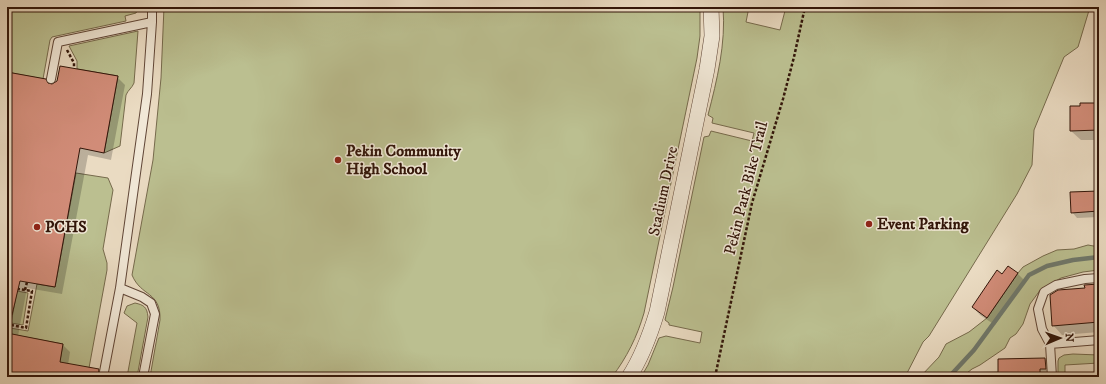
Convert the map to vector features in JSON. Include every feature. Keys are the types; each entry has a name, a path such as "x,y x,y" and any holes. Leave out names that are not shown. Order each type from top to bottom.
{"street":[{"name":"Stadium Drive","path":"629,377 649,338 657,312 707,69 712,36 710,7"}],"lane":[{"path":"102,377 120,288 147,94 152,7"},
{"path":"51,78 58,42 152,22"},
{"path":"1052,377 1050,344 1042,329 1038,309 1044,292 1056,285 1084,279 1099,278"},
{"path":"120,288 142,297 151,303 155,314 143,377"},
{"path":"1050,344 1099,340"}],"path":[{"name":"Pekin Park Bike Trail","path":"715,377 752,203 785,92 805,7"},
{"path":"65,48 74,63 74,68"},
{"path":"25,290 26,282"},
{"path":"11,325 26,328 32,291 18,288"}],"green space":[{"path":"7,7 139,7 136,13 125,16 126,21 52,37 50,40 43,79 7,72"},
{"name":"Pekin Community High School","path":"164,7 700,7 700,36 697,58 644,313 631,346 612,377 150,377 160,320 159,311 154,299 140,287 132,275 153,160 161,78"},
{"path":"723,7 749,7 746,22 780,30 786,7 1090,7 1078,47 1064,57 1034,130 1032,165 1017,194 929,336 923,342 905,377 641,377 648,365 659,338 666,336 700,343 702,332 669,325 669,323 665,320 704,137 709,136 711,131 752,141 754,133 712,123 713,118 708,115 722,48 724,21"},
{"path":"138,31 134,83 126,95 120,146 104,153 118,76 77,69 77,61 69,46"},
{"path":"76,173 108,178 113,190 103,249 107,263 107,270 89,368 57,377 63,344 9,334 10,328 28,331 37,284 55,287"},
{"path":"1088,245 1099,247 1099,270 1083,272 1061,278 1041,289 1030,304 1023,324 1016,334 1010,338 1005,348 962,377 920,377 939,357 946,344 969,332 987,318 1023,267 1057,250 1074,249"},
{"path":"17,291 28,293 23,325 11,323"},
{"path":"135,303 144,307 147,311 148,317 137,377 127,377 137,323 124,313 127,306"},
{"path":"1064,355 1099,355 1099,363 1065,365 1065,377 1058,377 1059,358"}],"building":[{"name":"PCHS","path":"60,66 118,76 104,153 80,148 55,287 20,281 12,315 7,314 7,72 46,79 48,83 52,84 57,81"},
{"path":"1080,103 1099,103 1099,130 1070,131 1070,106 1080,106"},
{"path":"1099,191 1099,211 1071,213 1070,192"},
{"path":"1008,266 1018,273 987,318 972,307 997,270 1002,274"},
{"path":"1099,284 1099,322 1052,326 1050,295 1058,290 1085,288 1084,285"},
{"path":"7,333 63,344 60,362 99,369 98,377 7,377"},
{"path":"1045,358 1046,369 1040,369 1040,377 998,377 998,359"}],"waterway":[{"path":"949,377 974,350 1029,275 1047,266 1073,260 1099,257"}],"place":[{"name":"Pekin Community High School","path":"338,160"},
{"name":"Event Parking","path":"869,224"},
{"name":"PCHS","path":"37,227"}]}
